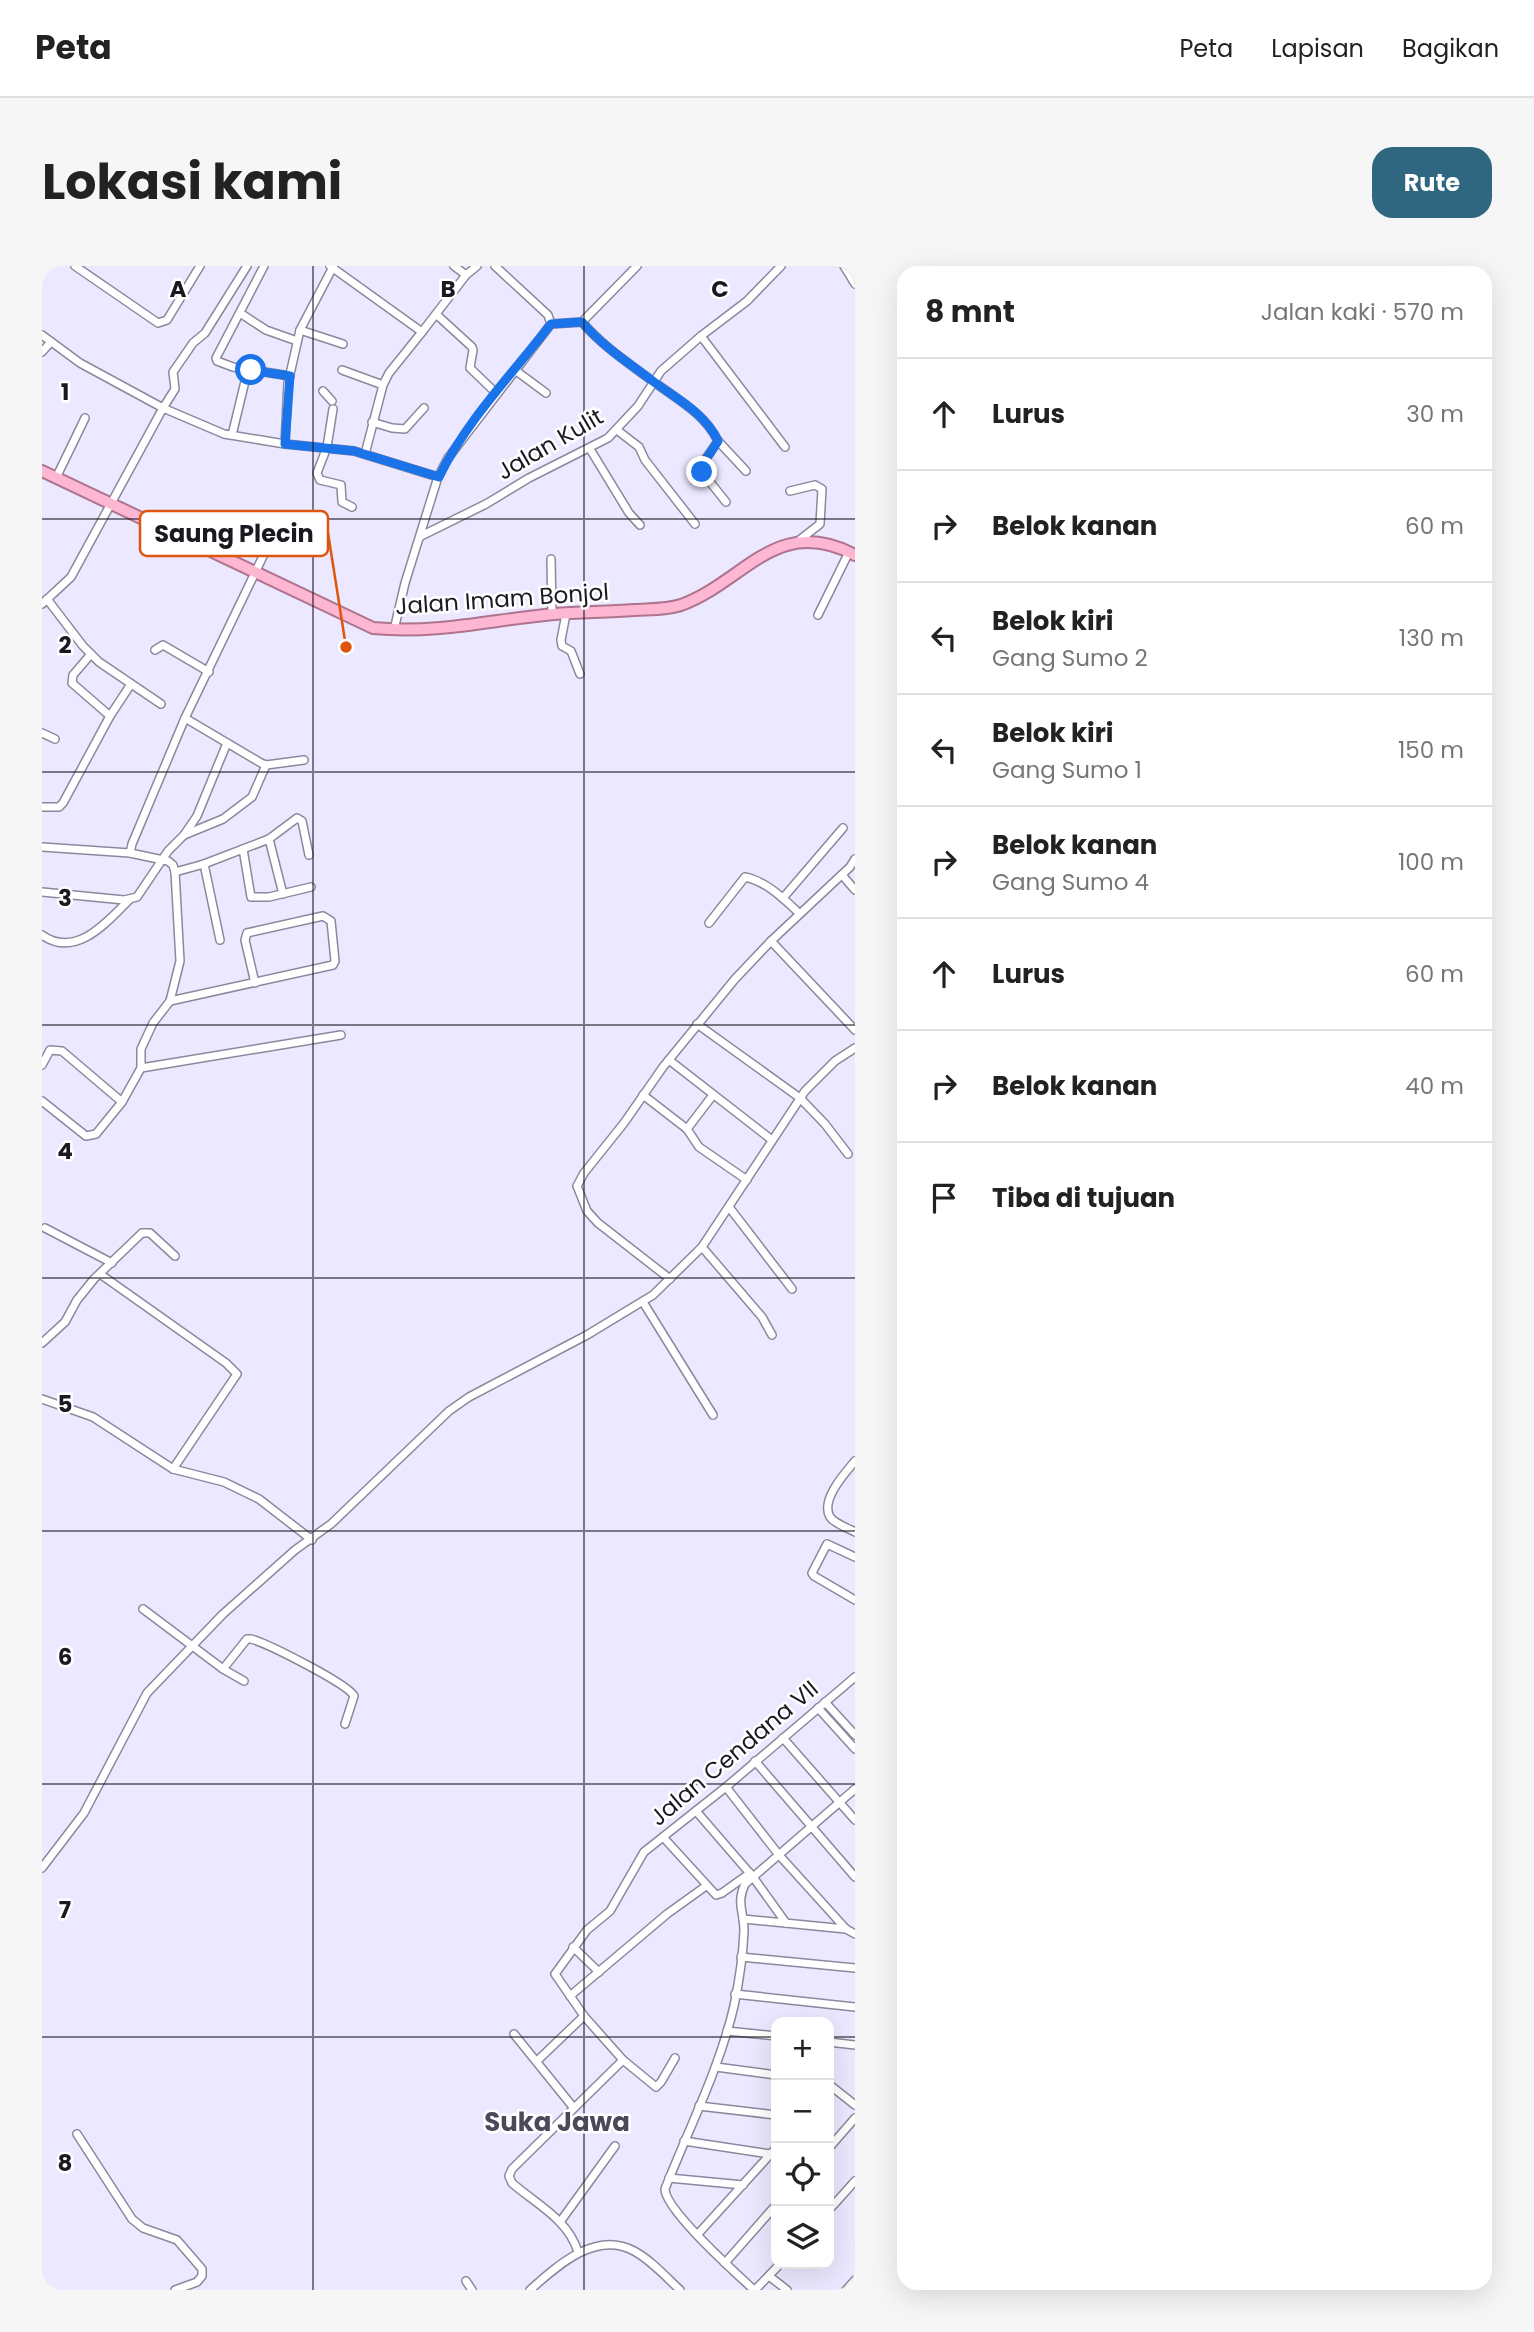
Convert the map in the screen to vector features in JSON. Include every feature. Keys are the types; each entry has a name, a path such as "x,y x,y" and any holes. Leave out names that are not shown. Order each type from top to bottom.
{"highway":[{"name":"Jalan Imam Bonjol","path":"42,471 373,628 412,631 552,614 668,608 712,590 764,552 796,543 816,542 852,554"}],"street":[{"path":"75,266 158,324 167,320 198,267"},
{"path":"161,704 91,654 45,601 71,577 175,389 173,372 192,344 205,333 247,266"},
{"path":"264,266 216,361 290,376"},
{"path":"454,266 466,275"},
{"path":"365,454 372,422 389,373 466,275 477,266"},
{"path":"495,266 548,316 551,324"},
{"path":"394,630 405,583 439,477 448,458 551,324 582,322 637,266"},
{"name":"Jalan Kulit","path":"421,536 590,449 617,430 638,406 661,371 747,300 780,266"},
{"path":"844,266 855,284"},
{"path":"285,444 290,376 297,341 332,267 422,332"},
{"path":"240,313 260,327 297,341"},
{"path":"437,315 472,347 474,350 470,369 496,393"},
{"path":"582,322 653,382 700,416 718,441 746,471"},
{"path":"300,330 343,344"},
{"path":"42,335 80,363 163,408 218,432 365,454 439,477"},
{"path":"701,336 785,447"},
{"path":"42,352 51,342"},
{"path":"232,435 248,369"},
{"path":"342,370 383,385"},
{"path":"515,370 546,393"},
{"path":"323,391 332,405 327,447 317,477 341,485 342,502 352,508"},
{"path":"372,422 405,429 424,408"},
{"path":"56,478 85,418"},
{"path":"617,430 639,447 645,460 695,523"},
{"path":"718,441 701,467 726,502"},
{"path":"590,449 629,513 640,525"},
{"path":"790,491 812,486 822,489 820,524 796,543"},
{"path":"130,853 136,832 185,718 279,523"},
{"path":"818,615 852,554"},
{"path":"551,559 552,614"},
{"path":"566,614 562,646 571,651 580,674"},
{"path":"155,650 163,645 209,672"},
{"path":"91,654 73,675 72,683 110,716"},
{"path":"42,807 60,807 64,803 110,716 131,684"},
{"path":"185,718 266,765 304,760"},
{"path":"42,733 55,739"},
{"path":"42,892 130,899 136,897 197,816 227,743"},
{"path":"184,835 223,819 252,797 266,765"},
{"path":"175,872 269,839 287,824 300,818 309,855"},
{"path":"783,898 843,828"},
{"path":"269,839 283,894"},
{"path":"42,847 130,853 162,859 173,865 180,961 170,1001 153,1023 141,1049 141,1068 122,1102 96,1134 86,1136 42,1101"},
{"path":"243,849 251,897 283,894 311,887"},
{"path":"670,1279 598,1223 587,1211 577,1186 584,1173 697,1024 771,941 842,875 855,859"},
{"path":"204,864 220,940"},
{"path":"842,875 855,890"},
{"path":"709,923 745,877 754,878 799,913"},
{"path":"42,935 54,941 73,942 89,937 130,899"},
{"path":"170,1001 254,983 332,965 335,961 331,921 324,916 247,933 244,940 254,983"},
{"path":"771,941 855,1030"},
{"path":"697,1024 800,1098 848,1154"},
{"path":"141,1068 341,1035"},
{"path":"42,1868 84,1813 147,1693 233,1605 295,1550 331,1524 449,1411 468,1397 587,1335 643,1302 670,1279 702,1247 800,1098 819,1076 855,1048"},
{"path":"42,1065 50,1050 62,1051 122,1102"},
{"path":"669,1060 772,1140"},
{"path":"643,1095 687,1129 699,1147 747,1180"},
{"path":"687,1129 713,1095"},
{"path":"729,1207 792,1289"},
{"path":"45,1228 112,1263"},
{"path":"42,1343 65,1322 77,1300 100,1274 146,1231 175,1256"},
{"path":"702,1247 762,1317 772,1335"},
{"path":"100,1274 226,1363 237,1374 173,1469"},
{"path":"643,1302 713,1415"},
{"path":"42,1399 93,1417 173,1469 224,1482 259,1499 312,1540"},
{"path":"855,1461 830,1499 828,1509 833,1520 855,1532"},
{"path":"855,1557 829,1544 812,1571 814,1576 855,1600"},
{"path":"143,1609 223,1669 244,1681"},
{"path":"223,1669 247,1639 256,1640 352,1691 353,1703 345,1724"},
{"name":"Jalan Cendana VII","path":"570,1996 555,1974 587,1930 610,1911 644,1852 726,1787 855,1677"},
{"path":"825,1702 855,1735"},
{"path":"818,1708 855,1749"},
{"path":"783,1738 855,1820"},
{"path":"755,1761 855,1877"},
{"path":"726,1787 779,1855 846,1929 855,1934"},
{"path":"663,1836 706,1886 716,1895 722,1894 779,1855 855,1789"},
{"path":"696,1811 751,1875 786,1923"},
{"path":"751,1875 740,1894 739,1905 744,1919 741,1956 727,2031 716,2067 669,2178 665,2196 725,2263 755,2290 775,2269"},
{"path":"675,2057 656,2087 623,2060 570,1996 667,1914 706,1886"},
{"path":"744,1919 846,1929"},
{"path":"573,1947 599,1972"},
{"path":"741,1956 855,1968"},
{"path":"735,1994 855,2007"},
{"path":"537,2061 584,2016"},
{"path":"727,2031 771,2035"},
{"path":"514,2035 573,2107"},
{"path":"834,2043 855,2045"},
{"path":"578,2252 574,2240 560,2222 512,2183 509,2176 512,2169 623,2060"},
{"path":"716,2067 771,2074"},
{"path":"834,2089 855,2105"},
{"path":"699,2106 771,2114"},
{"path":"833,2143 855,2118"},
{"path":"77,2134 132,2219 143,2228 177,2240 202,2269 202,2276 197,2282 175,2290"},
{"path":"684,2141 771,2151"},
{"path":"560,2222 615,2146"},
{"path":"698,2234 771,2153"},
{"path":"669,2178 743,2185"},
{"path":"831,2206 855,2181"},
{"path":"725,2263 775,2206"},
{"path":"530,2290 578,2252 617,2245 633,2250 680,2290"},
{"path":"769,2276 787,2290"},
{"path":"846,2290 855,2280"},
{"path":"466,2281 472,2290"}],"place":[{"name":"Saung Plecin","path":"346,647"}],"district":[{"name":"Suka Jawa","path":"557,2122"}],"route":[{"path":"251,370 290,376 285,444 354,451 439,477 448,458 469,429 551,324 582,322 653,382 700,416 713,431 718,441 703,462 702,472"}]}
